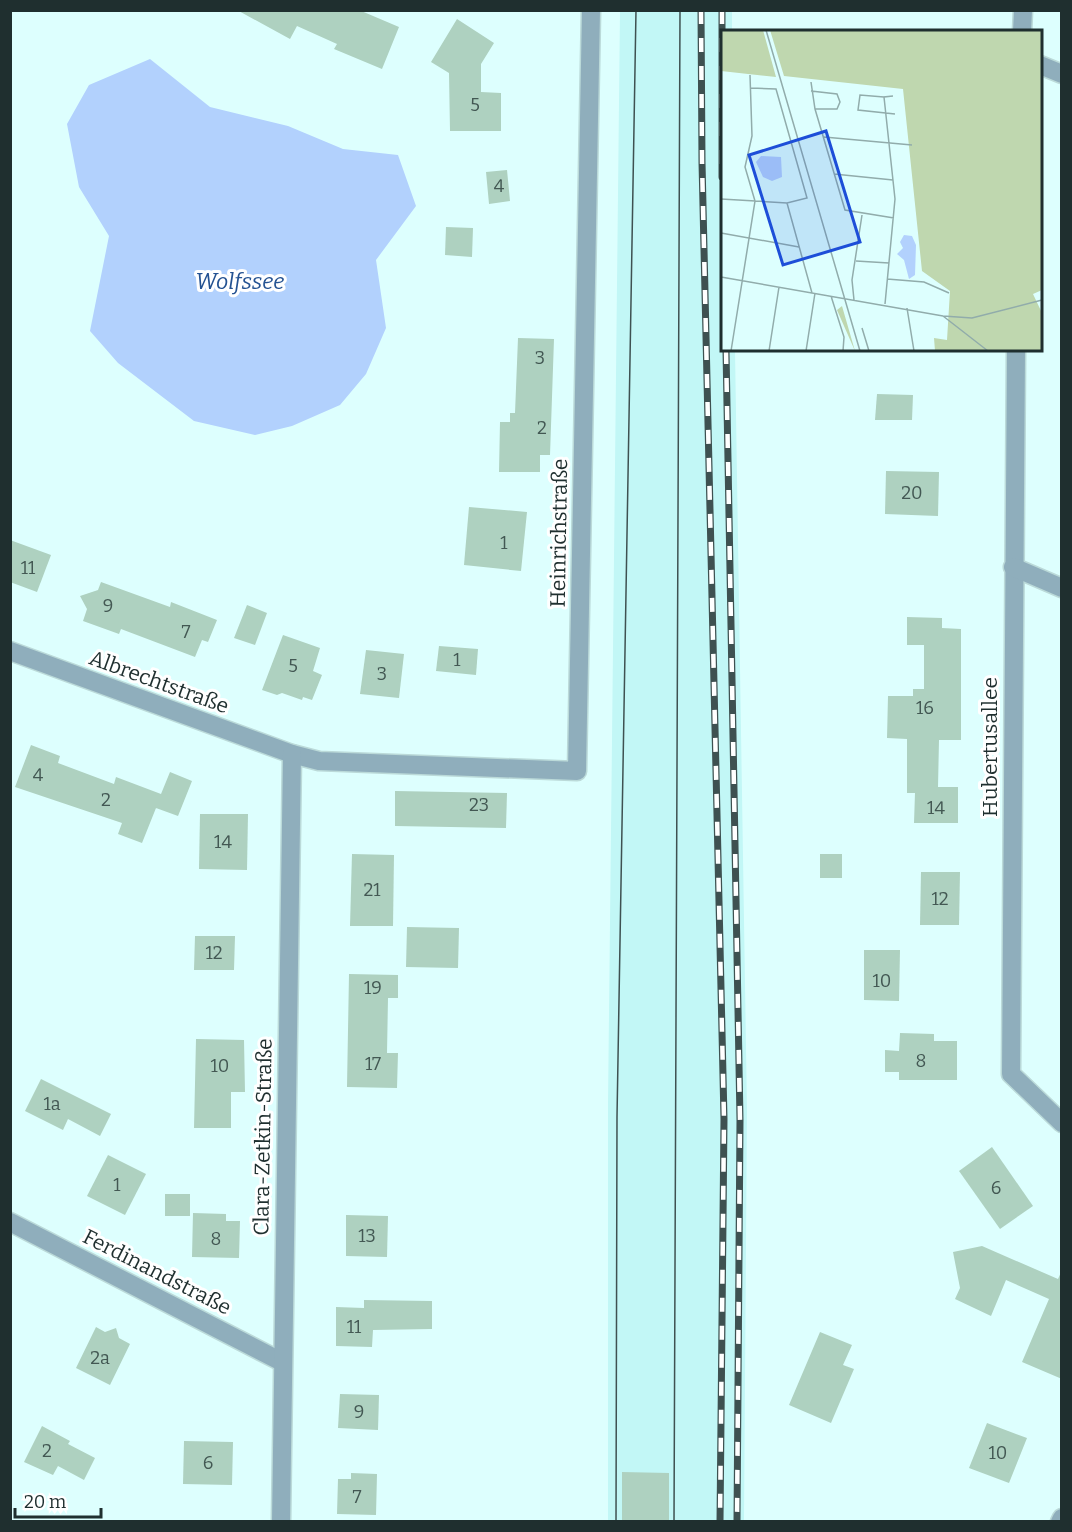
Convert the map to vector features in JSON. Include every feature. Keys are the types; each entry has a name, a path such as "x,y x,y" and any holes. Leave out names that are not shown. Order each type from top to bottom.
{"street":[{"name":"Heinrichstraße","path":"292,754 319,761 577,771 591,10"},
{"path":"1022,30 1023,10"},
{"path":"1042,65 1062,74"},
{"name":"Hubertusallee","path":"1016,351 1011,1074 1062,1123"},
{"path":"1013,567 1062,588"},
{"name":"Albrechtstraße","path":"10,651 292,754"},
{"name":"Clara-Zetkin-Straße","path":"281,1521 292,754"},
{"name":"Ferdinandstraße","path":"10,1222 282,1362"}],"shaded area":[{"path":"620,11 732,11 732,30 721,30 721,351 735,351 747,1110 744,1521 608,1522 608,1105"}],"water":[{"name":"Wolfssee","path":"150,59 210,107 288,126 343,149 398,155 416,206 376,260 386,328 366,374 340,405 292,426 255,435 194,421 118,363 90,331 109,236 79,187 67,124 89,85"}],"building":[{"path":"237,10 359,10 399,27 382,69 334,49 337,44 297,26 290,39"},
{"path":"457,19 494,43 481,64 481,92 501,93 501,131 450,131 449,73 431,62"},
{"path":"507,170 510,201 489,204 486,172"},
{"path":"446,227 473,228 472,257 445,255"},
{"path":"518,338 554,339 550,455 540,455 540,472 499,472 500,422 510,422 510,413 515,413"},
{"path":"877,394 913,395 912,420 875,420"},
{"path":"886,471 939,472 938,516 885,514"},
{"path":"469,507 527,512 521,571 464,565"},
{"path":"10,540 51,555 37,592 10,582"},
{"path":"101,582 170,607 171,602 217,620 208,642 202,640 195,657 121,629 119,634 83,621 87,609 80,596 98,590"},
{"path":"247,605 267,613 255,645 234,638"},
{"path":"907,617 942,618 942,628 961,629 961,740 939,740 938,787 958,787 958,823 914,823 915,793 907,793 907,739 887,738 888,696 913,696 913,689 924,689 924,645 907,645"},
{"path":"283,635 320,648 313,671 322,675 312,700 303,697 302,700 282,693 277,695 262,690"},
{"path":"439,646 478,649 476,675 436,671"},
{"path":"366,650 404,654 399,698 360,694"},
{"path":"31,745 60,756 58,763 114,784 116,777 161,794 170,772 192,781 178,816 156,808 142,843 118,834 122,823 15,787"},
{"path":"395,791 507,793 506,828 395,826"},
{"path":"200,814 248,814 247,870 199,869"},
{"path":"352,854 394,855 393,926 350,926"},
{"path":"820,854 842,854 842,878 820,878"},
{"path":"921,872 960,872 959,925 920,925"},
{"path":"407,927 459,928 458,968 406,967"},
{"path":"195,936 235,936 234,970 194,970"},
{"path":"864,950 900,950 899,1001 864,1000"},
{"path":"349,974 398,975 398,998 388,998 387,1053 398,1053 397,1088 347,1087"},
{"path":"900,1033 934,1034 934,1041 957,1041 957,1080 899,1080 899,1072 885,1072 885,1050 899,1051"},
{"path":"196,1039 244,1040 245,1092 231,1092 231,1128 194,1128"},
{"path":"41,1079 111,1114 100,1136 68,1119 63,1130 25,1111"},
{"path":"992,1147 1033,1206 1000,1229 959,1171"},
{"path":"108,1155 146,1174 125,1215 87,1196"},
{"path":"165,1194 190,1194 190,1216 165,1216"},
{"path":"193,1213 226,1214 226,1221 240,1221 239,1258 192,1257"},
{"path":"346,1215 388,1216 387,1257 346,1256"},
{"path":"982,1246 1058,1279 1062,1270 1062,1379 1022,1362 1049,1299 1006,1280 991,1316 955,1299 960,1288 953,1252"},
{"path":"364,1300 432,1301 432,1329 373,1330 372,1347 336,1346 336,1307 364,1308"},
{"path":"96,1327 105,1332 116,1328 119,1338 130,1344 110,1385 76,1368"},
{"path":"820,1332 852,1345 843,1365 854,1369 831,1423 789,1405"},
{"path":"340,1394 379,1395 378,1430 338,1428"},
{"path":"987,1423 1027,1438 1009,1483 969,1468"},
{"path":"42,1426 70,1441 68,1444 95,1458 84,1480 58,1466 53,1475 24,1462"},
{"path":"184,1441 233,1442 232,1485 183,1484"},
{"path":"622,1472 669,1473 669,1521 622,1521"},
{"path":"351,1473 377,1474 376,1515 337,1514 338,1479 351,1479"}],"tram line":[{"path":"616,1522 617,1117 636,10"},
{"path":"674,1522 680,10"}],"railway":[{"path":"701,10 702,162 724,1119 720,1522"},
{"path":"722,10 722,30"},
{"path":"726,351 740,1120 737,1522"}]}
